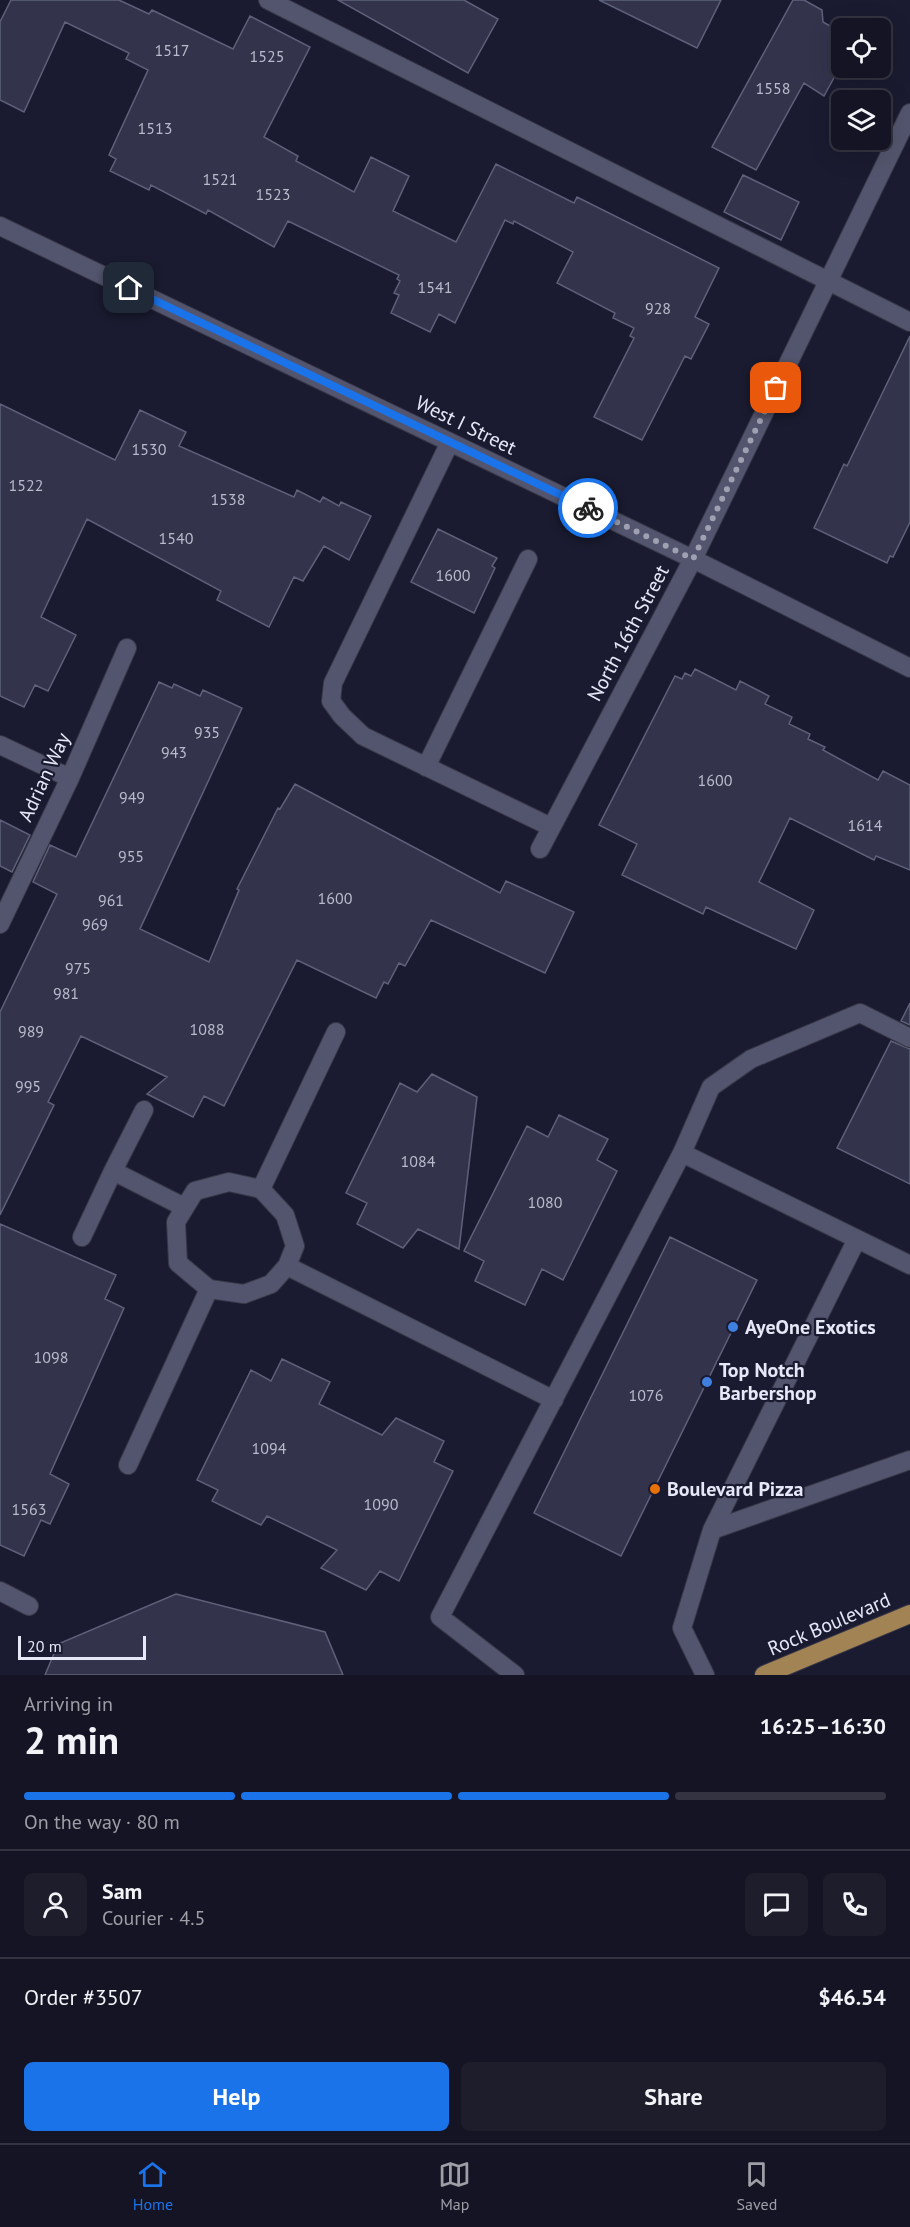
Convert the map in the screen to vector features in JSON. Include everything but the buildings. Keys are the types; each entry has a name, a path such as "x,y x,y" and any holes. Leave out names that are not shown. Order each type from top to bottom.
{"main road":[{"name":"Rock Boulevard","path":"764,1675 910,1614"}],"street":[{"path":"268,0 910,322"},
{"name":"North 16th Street","path":"540,849 693,559 910,113"},
{"name":"West I Street","path":"0,226 693,559 910,668"},
{"path":"450,442 333,683 331,701 342,716 363,736 550,827"},
{"path":"426,767 528,559"},
{"name":"Adrian Way","path":"0,924 70,778 127,648"},
{"path":"0,745 70,778"},
{"path":"515,1675 440,1617 682,1153 711,1087 751,1059 860,1013 910,1038"},
{"path":"261,1189 336,1032"},
{"path":"82,1236 144,1110"},
{"path":"682,1153 910,1265"},
{"path":"113,1171 184,1207"},
{"path":"229,1182 261,1189 285,1215 295,1246 288,1266 271,1284 244,1294 209,1289 178,1263 176,1222 184,1207 195,1191 229,1182"},
{"path":"705,1675 682,1628 712,1530 857,1239"},
{"path":"288,1266 554,1400"},
{"path":"128,1465 209,1289"},
{"path":"712,1530 910,1460"},
{"path":"0,1591 29,1605"}],"way so far":[{"path":"588,508 693,559 776,388"}],"place":[{"name":"AyeOne Exotics","path":"733,1327"},
{"name":"Top Notch Barbershop","path":"707,1382"},
{"name":"Boulevard Pizza","path":"655,1489"}],"route":[{"path":"129,288 588,508"}]}
